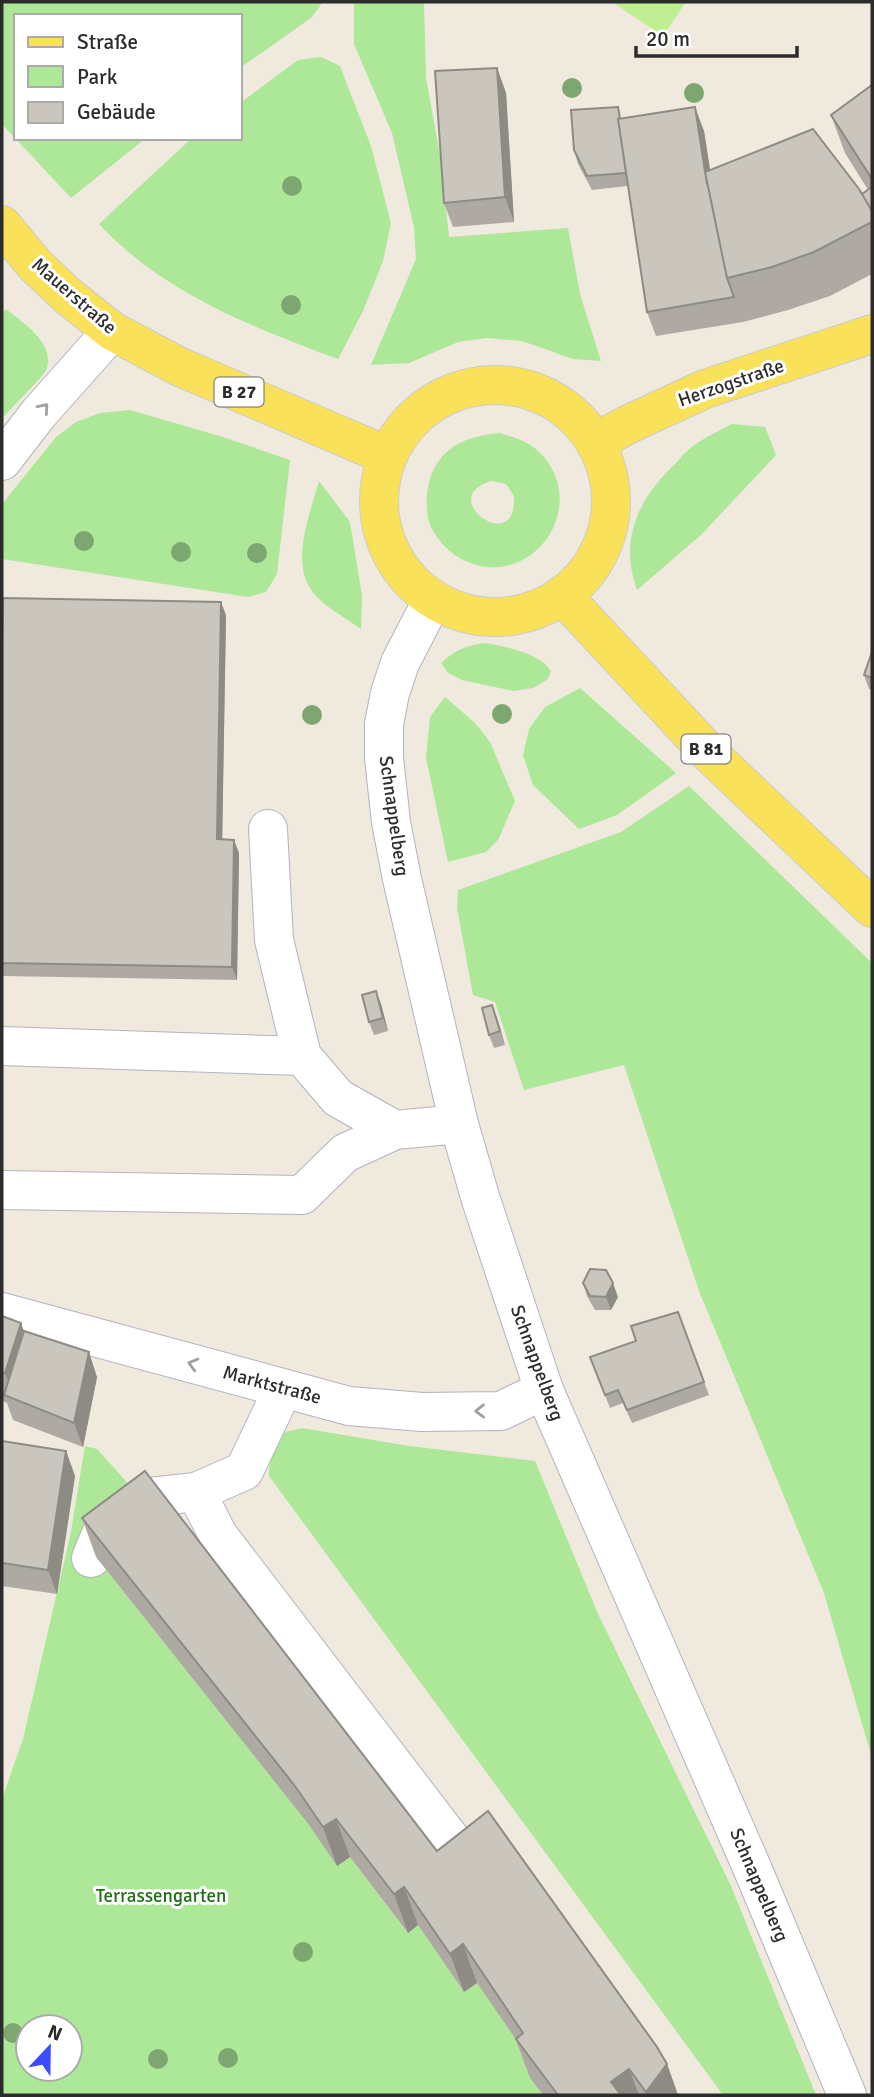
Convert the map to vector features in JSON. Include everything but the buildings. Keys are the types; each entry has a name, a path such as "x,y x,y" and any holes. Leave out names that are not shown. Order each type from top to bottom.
{"main road":[{"name":"Mauerstraße","path":"2,225 35,265 112,331 180,367 388,456"},
{"name":"Herzogstraße","path":"595,443 705,389 872,334"},
{"path":"487,385 524,390 557,404 572,415 595,443 607,473 610,490 611,505 606,535 584,575 562,595 526,613 484,617 457,610 433,598 410,580 392,556 382,529 379,499 388,456 396,440 420,412 452,393 487,385"},
{"name":"B 81","path":"562,595 712,756 872,908"}],"street":[{"path":"2,461 39,413 112,331"},
{"name":"Schnappelberg","path":"433,598 400,663 390,693 384,724 384,758 391,822 402,879 459,1124 544,1391 753,1870 847,2095"},
{"path":"268,829 274,940 302,1056 338,1098 395,1130"},
{"path":"2,1046 302,1056"},
{"path":"2,1190 302,1195 345,1153 395,1130 459,1124"},
{"name":"Marktstraße","path":"2,1312 349,1406 422,1412 501,1411 544,1391"},
{"path":"91,1558 104,1527 141,1498 196,1492 244,1471 283,1389"},
{"path":"196,1492 218,1535 469,1863"}],"green space":[{"path":"2,2 323,2 311,18 242,67 242,14 14,14 14,137 2,124"},
{"path":"354,2 424,2 426,78 441,161 449,237 568,228 580,294 601,361 573,359 522,341 487,338 458,342 409,363 371,365 416,259 414,227 392,133 354,44"},
{"path":"612,2 686,2 663,36"},
{"path":"321,57 340,66 371,146 391,223 383,261 363,311 338,359 241,320 180,289 151,270 99,224 190,140 242,140 242,102 298,60"},
{"path":"17,140 144,140 71,198"},
{"path":"6,309 36,335 47,351 48,360 44,373 2,419 2,314"},
{"path":"130,410 290,460 277,574 266,592 248,597 2,559 2,504 56,437 76,422 100,413"},
{"path":"732,424 765,427 776,455 702,534 637,590 630,554 631,537 642,506 662,477 689,449"},
{"path":"500,433 523,441 538,451 555,475 560,496 557,517 549,536 535,551 517,562 496,567 473,564 450,551 433,531 427,509 430,480 442,457 461,443","holes":["491,481 506,484 514,496 512,514 504,522 493,523 474,510 471,499 476,489"]},
{"path":"319,481 350,522 362,596 361,629 317,597 308,585 303,571 303,540"},
{"path":"485,643 521,651 539,659 551,671 548,679 533,688 514,691 462,680 448,673 441,663 462,649"},
{"path":"580,688 676,773 617,815 579,829 533,785 523,755 529,729 545,707"},
{"path":"445,697 475,723 490,742 515,801 498,840 486,852 448,862 426,758 430,717"},
{"path":"689,786 872,963 872,1758 824,1593 699,1291 624,1065 524,1090 495,1002 473,995 457,908 458,890 621,832"},
{"path":"302,1428 409,1446 535,1461 598,1614 731,1886 816,2095 723,2095 269,1476 271,1458 281,1437 285,1432"},
{"name":"Terrassengarten","path":"85,1446 97,1449 141,1498 96,1557 309,1825 337,1865 350,1857 407,1932 418,1925 464,1992 477,1983 537,2071 530,2078 543,2095 2,2095 2,1799 23,1739 71,1532"}]}
